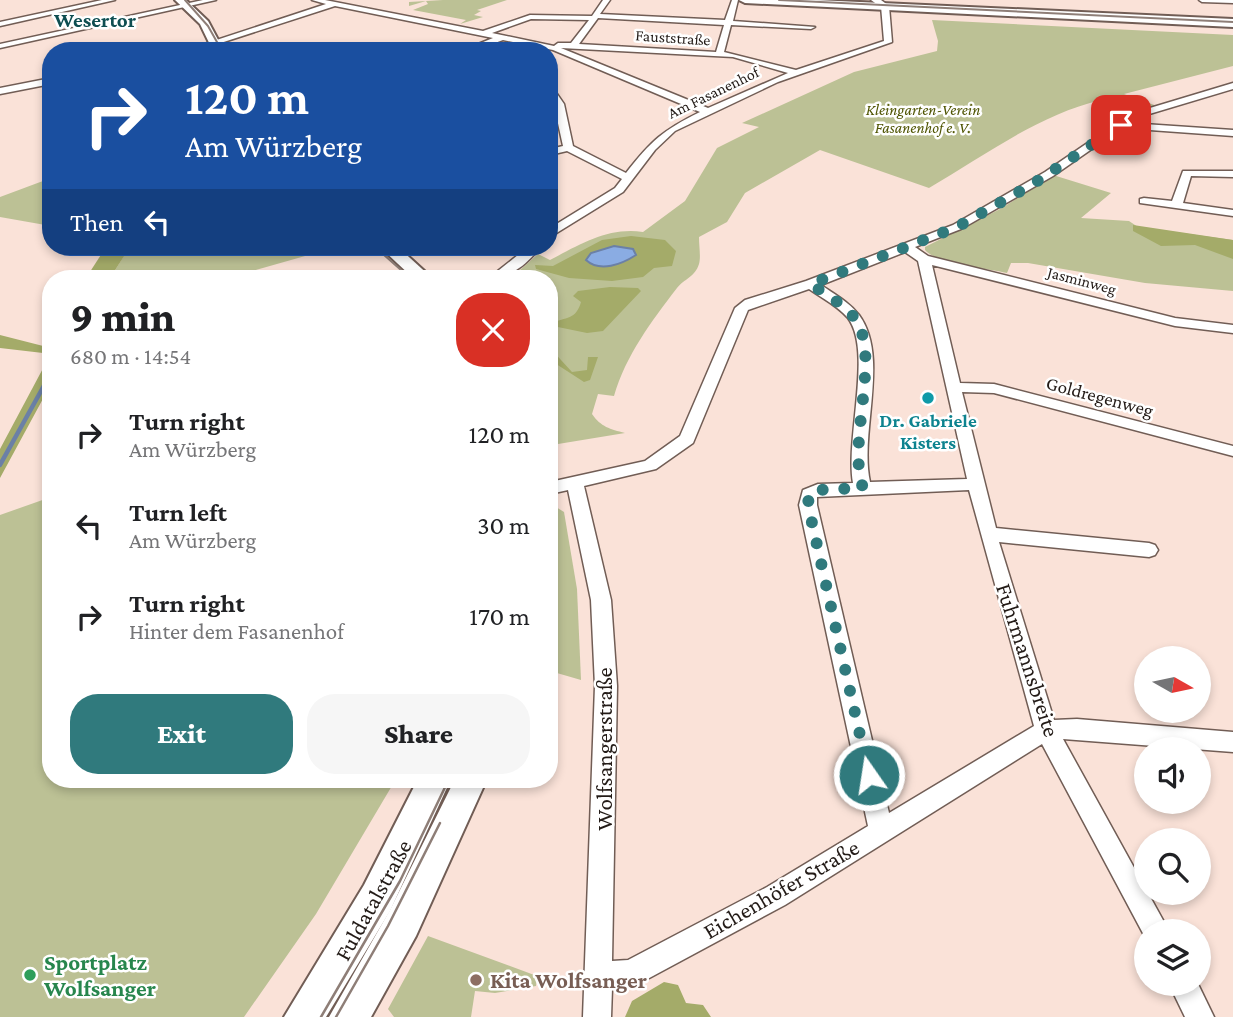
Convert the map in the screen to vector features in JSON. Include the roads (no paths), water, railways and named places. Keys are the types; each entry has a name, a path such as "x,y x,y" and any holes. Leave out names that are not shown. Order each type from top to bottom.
{"main road":[{"path":"180,0 189,4 215,42"},
{"path":"745,0 877,2"},
{"path":"825,0 1233,21"},
{"path":"378,256 393,270"},
{"path":"398,256 414,270"},
{"name":"Fuldatalstraße","path":"304,1017 377,898 431,788"},
{"name":"Fuldatalstraße","path":"349,1017 403,923 467,788"}],"street":[{"path":"0,24 112,0"},
{"path":"0,46 213,0"},
{"path":"315,0 527,42"},
{"path":"574,45 607,0"},
{"path":"719,54 735,0"},
{"path":"1202,0 1233,1"},
{"path":"1224,0 1233,8"},
{"name":"Am Fasanenhof","path":"558,228 606,199 629,179 663,135 706,111 794,72 888,42 877,2"},
{"path":"231,42 334,4"},
{"path":"485,33 530,17 596,17 811,27"},
{"path":"490,42 503,37"},
{"name":"Fauststraße","path":"558,46 746,57 794,72"},
{"path":"558,50 706,111"},
{"path":"0,91 42,83"},
{"path":"558,487 650,465 687,439 742,308 811,284 916,254 1000,204 1121,125 1142,114 1233,86"},
{"path":"558,102 568,148"},
{"path":"1121,125 1233,133"},
{"path":"558,150 568,148 629,179"},
{"path":"1177,203 1188,173 1233,174"},
{"path":"1144,201 1177,203 1233,214"},
{"name":"Jasminweg","path":"916,254 1154,318 1233,329"},
{"name":"Fuhrmannsbreite","path":"916,254 955,387 988,534 1046,730 1149,919"},
{"path":"509,270 525,256"},
{"path":"811,284 851,314 859,324 865,361 858,451 863,488"},
{"name":"Goldregenweg","path":"955,387 994,389 1233,451"},
{"path":"881,829 808,505 809,494 818,490 977,484"},
{"name":"Wolfsangerstraße","path":"575,485 601,600 606,686 597,1017"},
{"path":"988,534 1149,550"},
{"name":"Eichenhöfer Straße","path":"600,975 630,973 776,896 1046,730 1077,729 1233,742"},
{"path":"1189,996 1200,1017"}],"water":[{"path":"614,246 633,249 636,255 618,264 604,267 586,260 591,253"}],"waterway":[{"path":"0,465 42,389"}],"tram line":[{"path":"185,0 208,26 217,42"},
{"path":"779,0 1233,22"},
{"path":"385,256 401,270"},
{"path":"321,1017 400,881 445,788"},
{"path":"336,1017 388,926 440,823"}],"place":[{"name":"Dr. Gabriele Kisters","path":"928,398"},
{"name":"Sportplatz Wolfsanger","path":"30,975"},
{"name":"Kita Wolfsanger","path":"476,980"}],"district":[{"name":"Wesertor","path":"95,20"}],"park label":[{"name":"Kleingarten-Verein Fasanenhof e. V.","path":"923,118"}]}
